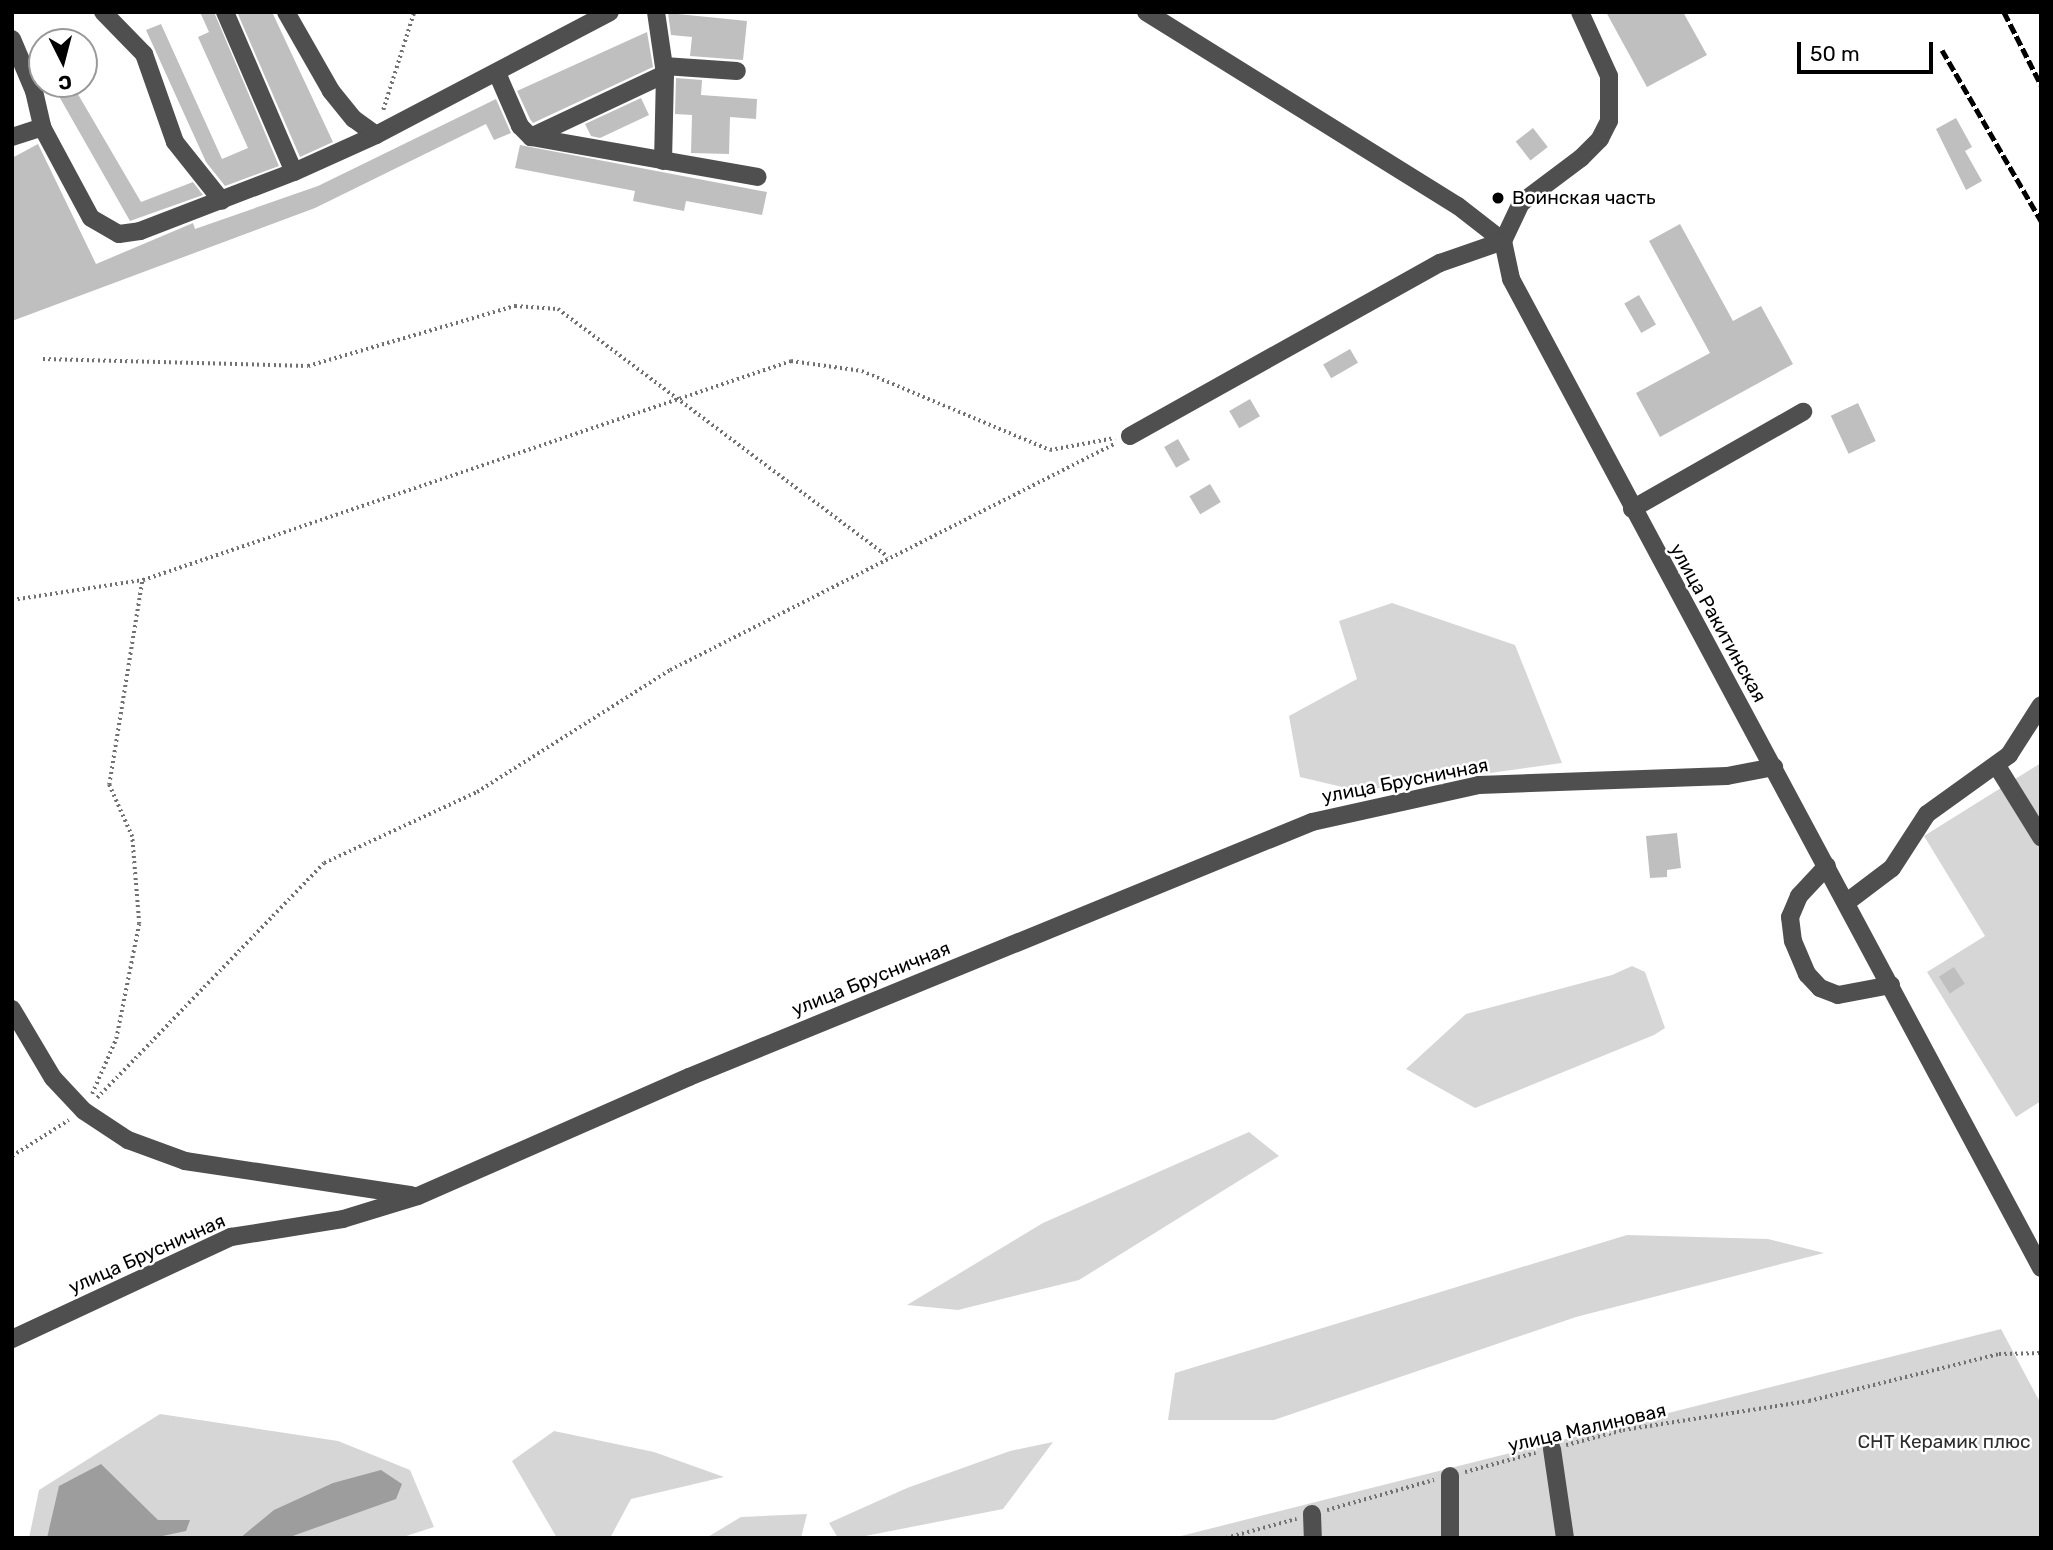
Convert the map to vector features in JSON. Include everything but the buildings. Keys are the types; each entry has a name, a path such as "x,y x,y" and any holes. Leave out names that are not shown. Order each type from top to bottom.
{"street":[{"path":"103,12 144,54 174,142 222,201"},
{"path":"225,12 294,172"},
{"path":"286,12 331,91 354,119 376,135"},
{"path":"12,39 34,91 42,127 91,218 119,234 141,231 222,201 376,135 497,74 610,12"},
{"path":"656,12 665,70 663,160"},
{"path":"1146,12 1458,206 1503,241"},
{"path":"1130,436 1440,263 1503,241 1521,203 1581,158 1600,139 1609,121 1609,76 1580,12"},
{"path":"531,137 665,70 737,71"},
{"path":"497,74 520,126 531,137 757,177"},
{"path":"12,137 42,127"},
{"name":"улица Ракитинская","path":"1503,241 1511,279 2041,1268"},
{"path":"1632,509 1803,412"},
{"path":"1847,902 1892,868 1927,814 2009,755 2041,705"},
{"path":"1997,766 2041,837"},
{"name":"улица Брусничная","path":"12,1339 231,1237 343,1219 418,1196 689,1077 1312,822 1479,785 1727,776 1774,767"},
{"path":"1827,866 1799,895 1790,917 1793,941 1807,974 1820,988 1838,995 1891,985"},
{"path":"12,1009 53,1078 84,1111 128,1140 185,1161 418,1196"},
{"path":"1552,1449 1565,1538"},
{"path":"1450,1476 1450,1538"},
{"path":"1312,1514 1313,1538"}],"path":[{"path":"376,135 414,12"},
{"path":"43,359 308,366 515,306 558,309 888,557"},
{"path":"12,600 143,580 791,361 862,371 1050,450 1130,436"},
{"path":"12,1156 84,1111 324,863 477,792 670,670 1130,436"},
{"path":"84,1111 117,1039 139,924 132,836 109,785 143,580"},
{"name":"улица Малиновая","path":"1226,1538 1623,1430 1809,1401 2000,1354 2041,1353"}],"green space":[{"path":"1392,603 1515,645 1562,763 1359,791 1300,777 1289,716 1357,679 1339,621"},
{"path":"2041,763 2041,1101 2016,1117 1927,972 1985,936 1924,836"},
{"path":"1632,966 1645,972 1665,1028 1654,1035 1475,1108 1406,1069 1466,1014 1612,975"},
{"path":"1249,1132 1279,1156 1079,1280 958,1310 907,1305 1043,1223"},
{"path":"1627,1235 1768,1239 1824,1253 1576,1317 1274,1420 1168,1420 1175,1373"},
{"name":"СНТ Керамик плюс","path":"2001,1329 2041,1404 2041,1538 1173,1538"},
{"path":"160,1414 338,1441 410,1470 434,1527 400,1538 29,1538 39,1490"},
{"path":"554,1431 654,1452 724,1477 631,1499 610,1538 557,1538 512,1461"},
{"path":"1053,1442 1003,1509 855,1538 838,1538 829,1523 907,1488 1010,1451"},
{"path":"807,1514 801,1538 706,1538 741,1517"}],"shaded area":[{"path":"101,1464 158,1520 190,1520 186,1531 153,1538 47,1538 59,1486"},
{"path":"381,1470 402,1484 396,1499 287,1538 240,1538 274,1510 333,1483"}],"railway":[{"path":"2004,12 2041,85"},
{"path":"1942,50 2041,221"}],"place":[{"name":"Воинская часть","path":"1498,198"}]}
